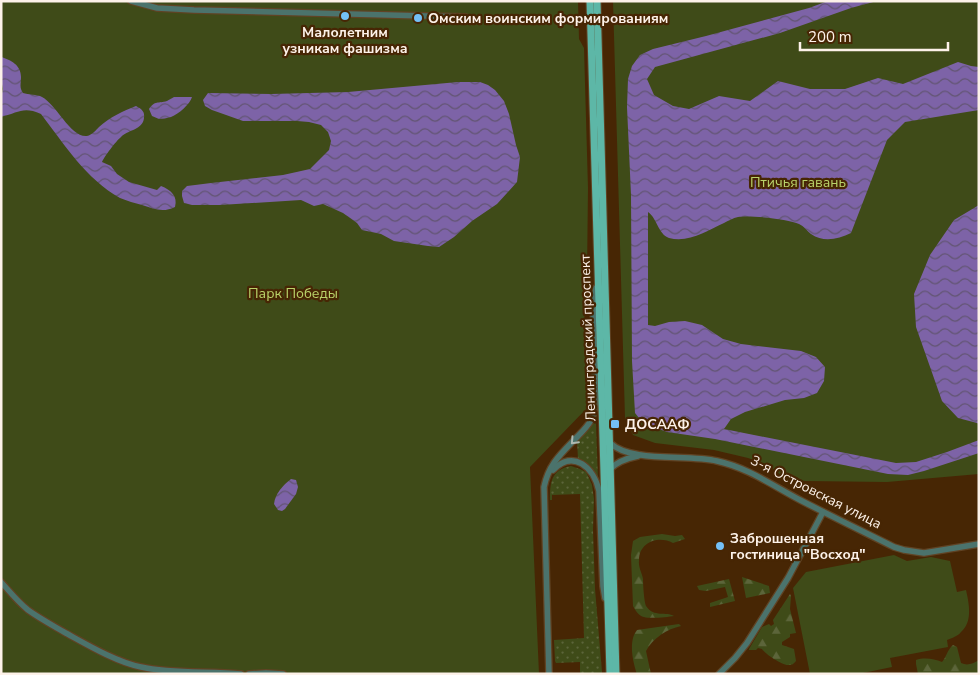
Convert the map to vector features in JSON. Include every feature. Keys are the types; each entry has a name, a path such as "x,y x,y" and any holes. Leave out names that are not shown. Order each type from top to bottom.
{"main road":[{"name":"Ленинградский проспект","path":"590,1 610,674"},
{"name":"Ленинградский проспект","path":"597,1 616,674"}],"street":[{"path":"131,1 157,8 194,10 465,17"},
{"path":"549,674 544,513 545,482 551,466 590,422 593,415 596,393 594,306 598,277"},
{"path":"610,443 614,448 640,455"},
{"path":"610,469 621,461 640,455"},
{"name":"3-я Островская улица","path":"640,455 706,459 752,472 823,512 894,547 904,550 924,553 979,544"},
{"path":"545,482 554,468 570,461 583,464 595,476 599,491 603,586 608,611"},
{"path":"719,674 747,643 788,578 823,512"},
{"path":"1,582 29,610 114,658 140,667 171,671 241,674"},
{"path":"249,674 283,674"}],"green space":[{"name":"Парк Победы","path":"1,1 578,1 579,39 584,48 588,188 587,276 584,300 587,408 530,467 539,674 1,674"},
{"name":"Птичья гавань","path":"613,1 979,1 979,474 887,482 805,481 785,478 768,465 748,458 714,450 655,443 633,435 625,418"},
{"path":"595,423 598,481 588,465 578,459 577,441"},
{"path":"571,466 586,472 592,485 594,499 595,589 602,672 600,674 580,674 580,662 556,663 555,661 554,640 584,638 580,494 552,495 552,500 550,500 550,488 553,478 559,470"},
{"path":"662,534 682,535 685,539 673,543 662,540 651,542 642,549 639,565 643,579 646,606 653,612 674,616 644,617 633,606 631,555 633,541 640,537"},
{"path":"894,555 907,561 931,557 950,561 957,592 966,590 969,618 965,628 955,637 947,640 948,647 890,658 892,667 858,674 810,674 793,588 806,572"},
{"path":"742,577 769,586 770,593 746,598"},
{"path":"729,579 735,601 710,607 710,603 728,597 725,587 706,591 699,590 697,586"},
{"path":"790,594 790,609 796,633 790,634 790,637 782,642 782,645 794,649 796,661 788,665 774,659 762,649 749,649 762,627 774,624 773,620"},
{"path":"679,624 681,626 671,629 656,638 646,651 651,674 637,674 632,646 637,630"},
{"path":"953,645 957,647 961,663 970,664 979,660 979,674 918,674 916,660 929,659 942,662"}],"water":[{"path":"828,1 877,1 780,33 655,67 647,79 654,95 673,106 689,109 719,96 750,101 778,81 810,89 845,89 878,78 903,84 958,62 979,67 979,110 905,122 887,140 851,233 841,237 826,239 816,237 794,222 769,218 738,217 691,238 676,239 665,236 648,212 648,325 655,326 669,322 685,321 702,325 723,339 741,344 801,351 816,357 825,367 824,381 817,393 804,398 785,400 745,412 731,419 724,429 896,463 916,462 979,440 979,453 908,475 888,474 715,439 667,432 643,423 635,413 632,361 631,195 627,107 628,79 632,66 640,55 653,49 809,8"},
{"path":"1,57 12,61 19,69 23,93 40,96 47,101 75,132 81,135 91,135 108,120 126,110 136,106 141,110 144,116 141,125 119,139 102,162 111,166 117,174 129,182 157,190 161,186 168,189 175,197 175,207 166,210 155,209 120,198 108,190 76,160 41,114 25,110 1,117 3,89"},
{"path":"458,82 480,82 495,90 504,101 509,114 520,157 517,182 497,204 439,247 394,241 381,234 362,230 357,223 343,213 323,204 314,206 301,200 220,205 192,205 184,203 182,191 187,186 283,175 310,169 329,150 331,141 328,132 321,125 297,121 243,121 212,110 205,106 203,100 208,93 348,92"},
{"path":"174,97 192,97 187,106 174,116 159,119 152,116 149,109 153,104 167,101"},
{"path":"979,205 979,424 958,418 942,401 916,327 914,294 930,255 954,220"},
{"path":"291,479 296,480 298,487 296,494 285,509 282,511 278,510 274,504 276,497 282,487"}],"place":[{"name":"Малолетним узникам фашизма","path":"345,16"},
{"name":"Омским воинским формированиям","path":"418,18"},
{"name":"ДОСААФ","path":"615,424"},
{"name":"Заброшенная гостиница \"Восход\"","path":"720,546"}]}
